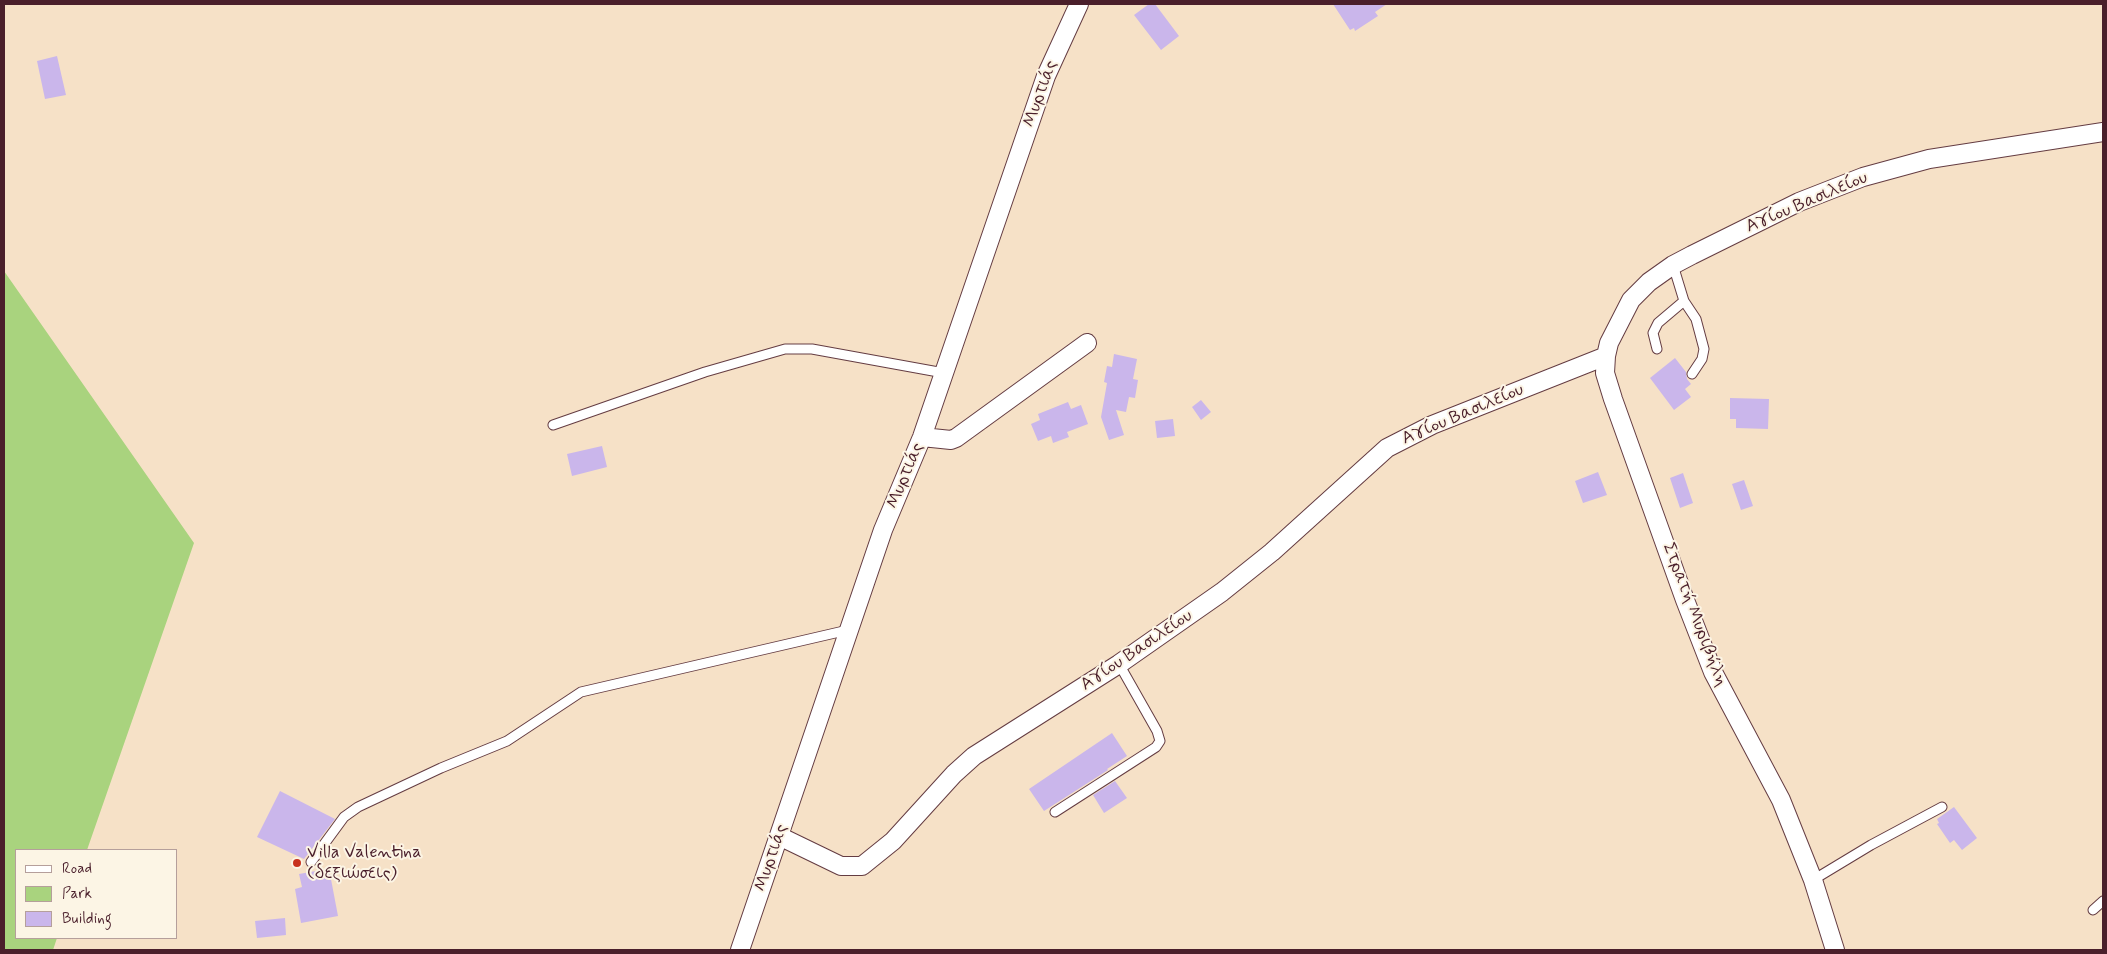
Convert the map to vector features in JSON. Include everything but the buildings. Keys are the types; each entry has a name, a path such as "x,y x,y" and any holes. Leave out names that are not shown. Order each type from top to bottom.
{"street":[{"name":"Μυρτιάς","path":"740,950 883,530 922,437 1046,76 1078,4"},
{"name":"Αγίου Βασιλείου","path":"779,836 841,866 862,866 893,841 954,774 974,756 1119,664 1222,592 1272,552 1387,448 1432,425 1606,356 1609,343 1630,300 1648,282 1673,265 1799,202 1863,177 1929,159 2103,132"},
{"path":"922,437 951,440 956,438 1087,343"},
{"name":"Στρατή Μυριβήλη","path":"1606,356 1606,373 1627,443 1712,672 1781,800 1813,880 1835,950"}],"lane":[{"path":"1673,265 1684,301 1696,319 1704,350 1702,359 1692,374"},
{"path":"1657,349 1654,334 1658,323 1684,301"},
{"path":"553,425 705,372 785,349 812,348 944,373"},
{"path":"312,862 344,817 358,807 440,768 507,741 581,692 848,630"},
{"path":"1055,812 1156,747 1160,741 1157,731 1119,664"},
{"path":"1813,880 1871,845 1942,807"},
{"path":"2093,910 2103,901"}],"green space":[{"path":"4,271 194,543 87,849 15,849 15,939 57,939 53,950 4,950"}],"place":[{"name":"Villa Valentina (δεξιώσεις)","path":"297,863"}]}
